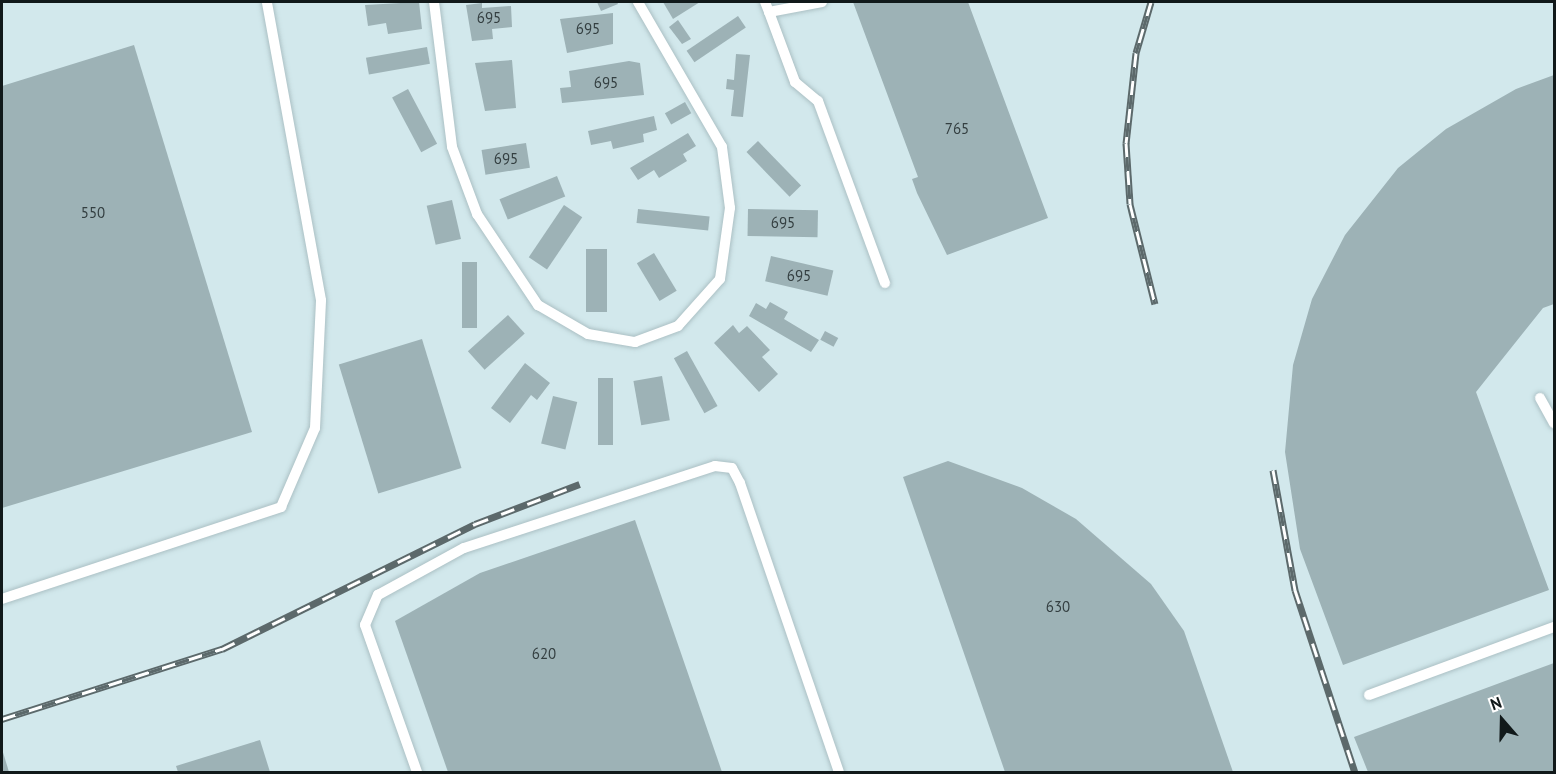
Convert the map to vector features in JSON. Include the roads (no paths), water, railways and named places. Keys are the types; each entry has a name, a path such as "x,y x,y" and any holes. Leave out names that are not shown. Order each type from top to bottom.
{"lane":[{"path":"2,599 281,507 315,428 321,300 267,2"},
{"path":"435,2 452,147 477,214 538,305 588,334 635,342 678,326 720,279 730,208 722,147 638,2"},
{"path":"822,2 767,7 795,82 818,101 885,283"},
{"path":"1540,398 1554,423"},
{"path":"417,772 365,625 378,595 474,545 715,466 732,468 740,483 839,772"},
{"path":"1369,695 1554,627"}],"railway":[{"path":"1151,2 1136,53 1126,143 1130,204 1155,304"},
{"path":"1273,470 1295,590 1355,772"},
{"path":"2,719 222,649 475,524 580,484"}]}
